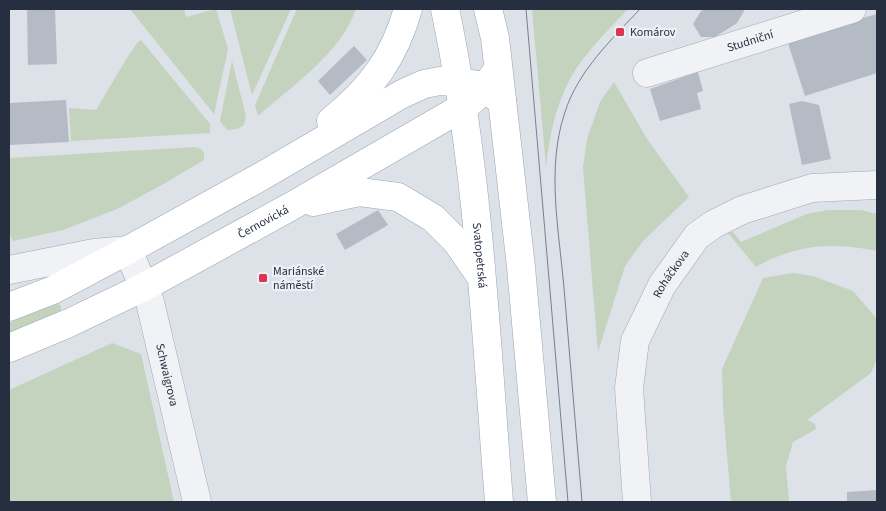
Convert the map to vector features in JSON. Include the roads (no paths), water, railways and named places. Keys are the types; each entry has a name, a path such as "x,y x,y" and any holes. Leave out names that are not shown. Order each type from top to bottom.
{"main road":[{"path":"262,176 355,102 388,58 402,30 408,9"},
{"name":"Svatopetrská","path":"445,9 467,140 481,277 499,502"},
{"path":"488,9 495,38 495,86 521,267 542,502"},
{"path":"9,307 52,290 128,250 262,176 402,94 424,84 440,81 460,95 479,85 495,86"},
{"name":"Černovická","path":"9,348 69,323 144,287 290,207 460,95"},
{"path":"290,207 358,192 398,197 433,218 457,242 481,277"}],"street":[{"name":"Studniční","path":"647,74 852,9"},
{"name":"Roháčkova","path":"637,502 629,388 635,341 662,285 697,236 742,210 812,188 877,185"},
{"path":"9,270 85,255 128,250"},
{"name":"Schwaigrova","path":"128,250 144,287 156,325 197,502"}],"tram line":[{"path":"526,9 568,502"},
{"path":"582,502 557,222 556,155 559,133 565,112 578,83 607,44 640,9"}],"place":[{"name":"Komárov","path":"620,32"},
{"name":"Mariánské náměstí","path":"263,278"}]}
